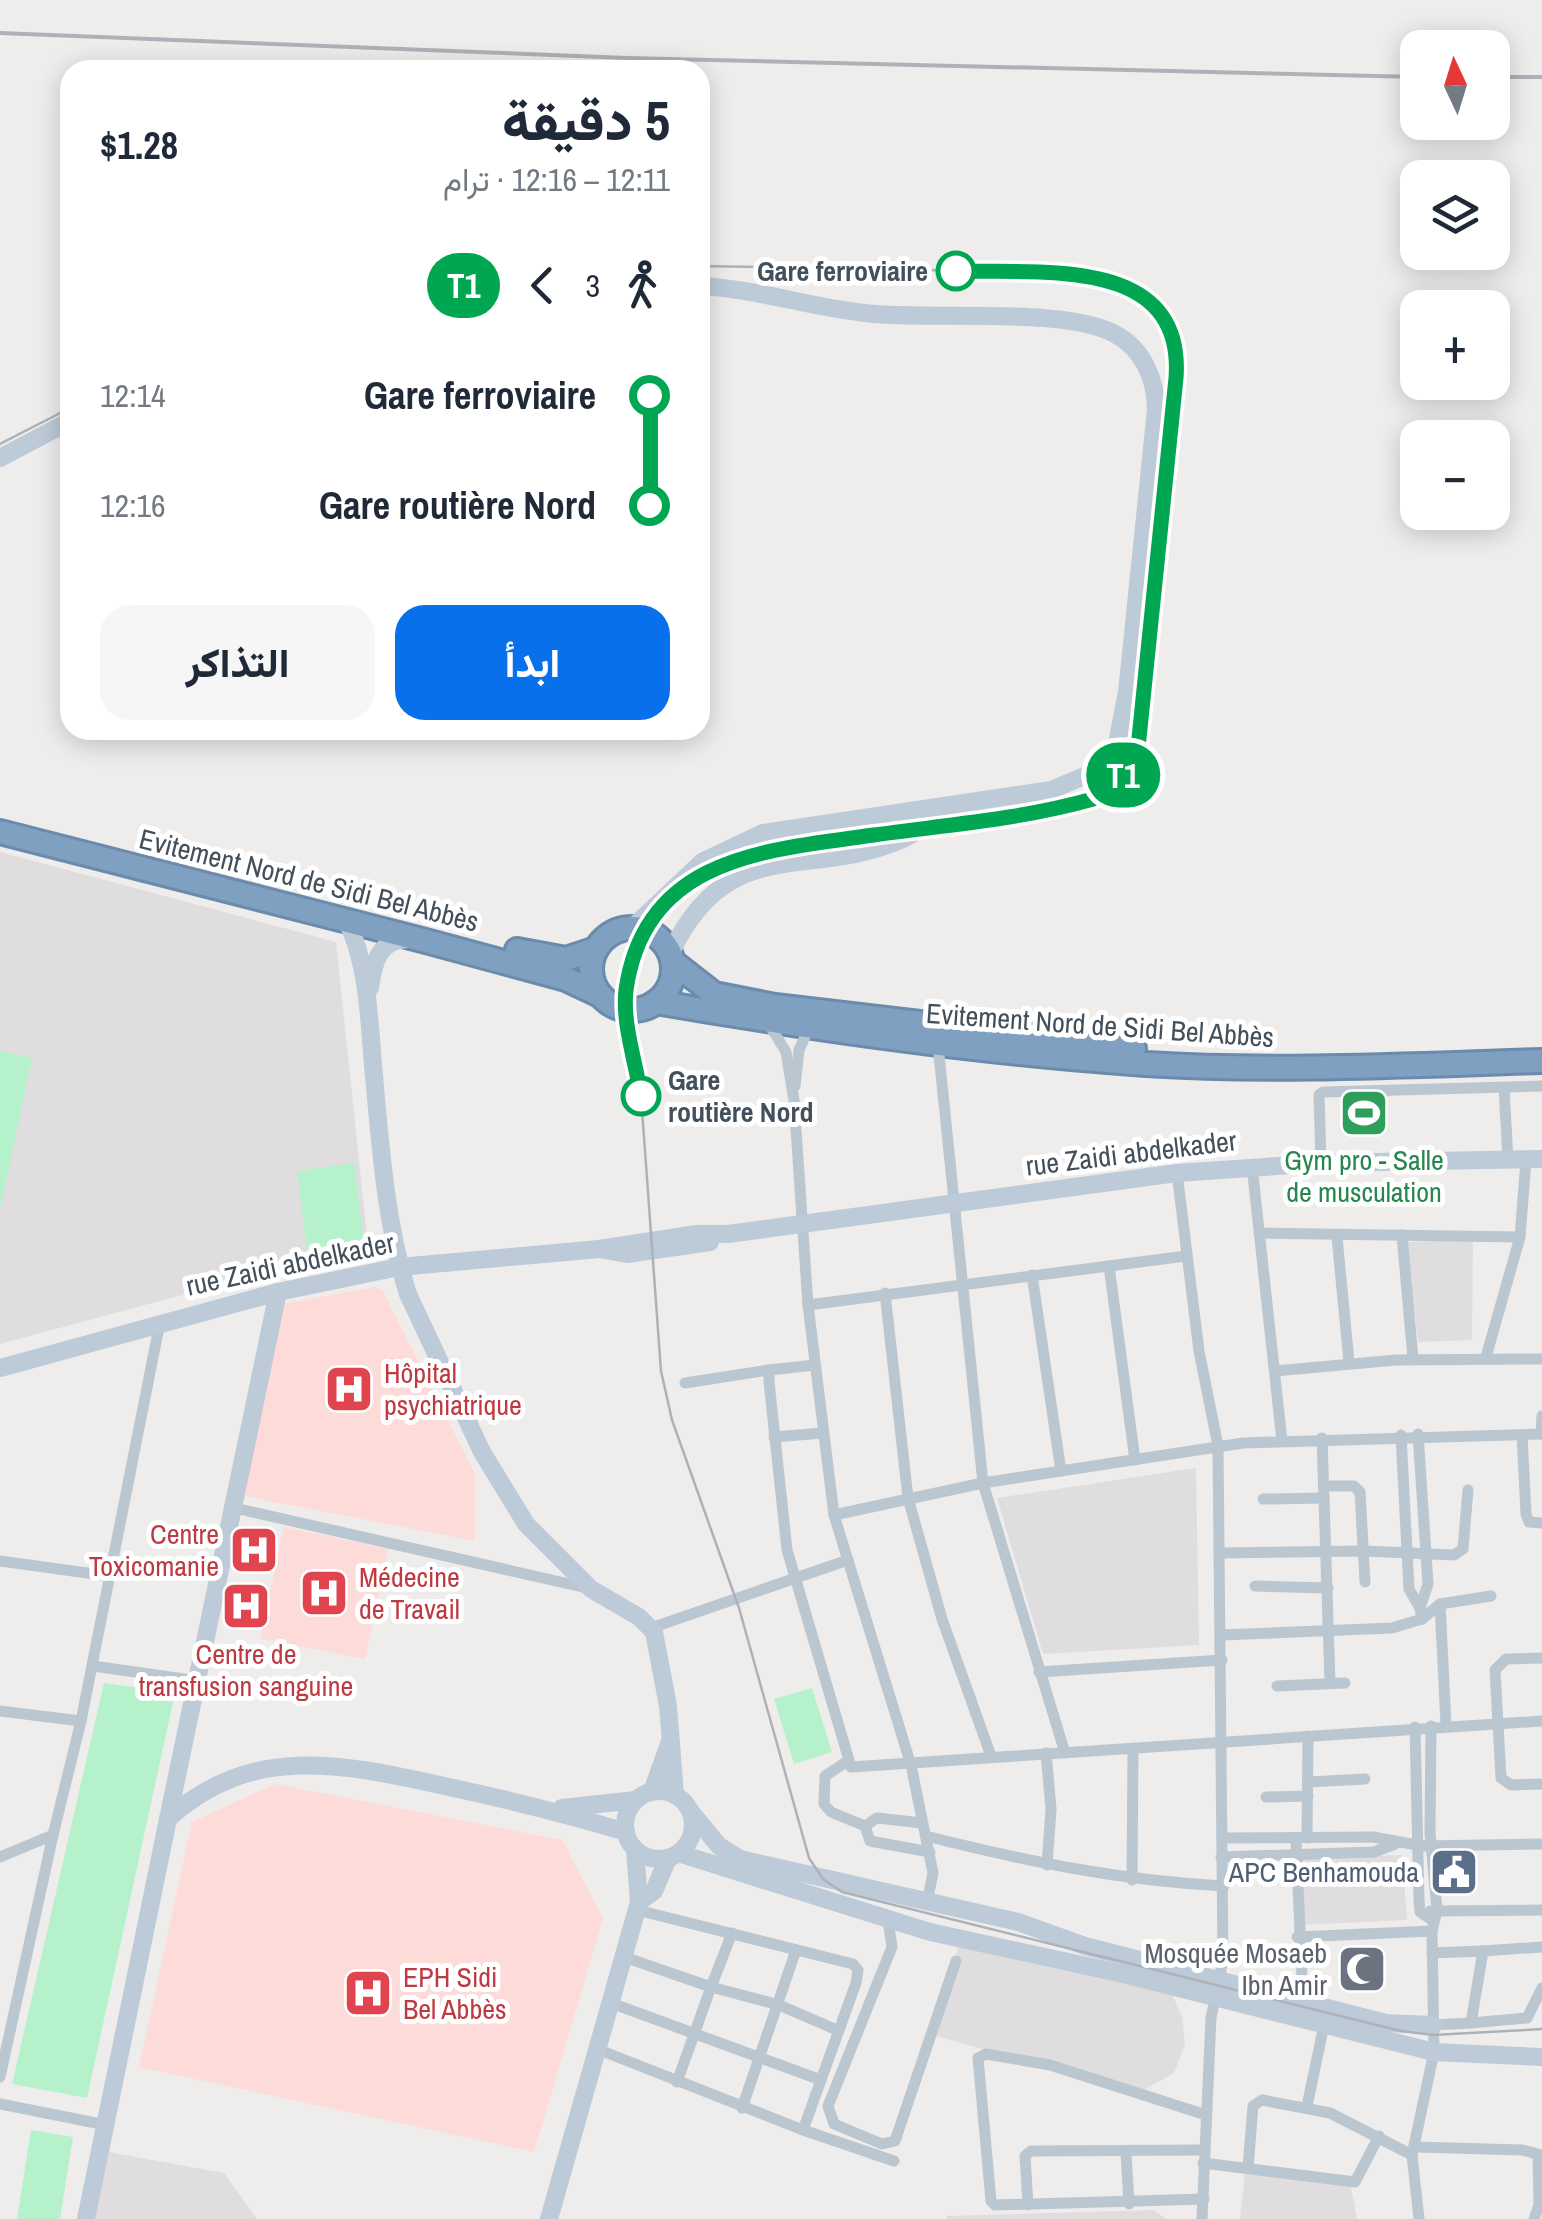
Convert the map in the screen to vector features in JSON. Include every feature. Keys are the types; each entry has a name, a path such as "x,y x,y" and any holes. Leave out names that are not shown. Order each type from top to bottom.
{"highway":[{"name":"Evitement Nord de Sidi Bel Abbès","path":"0,816 542,957 566,959 596,949"},
{"name":"Evitement Nord de Sidi Bel Abbès","path":"0,832 566,979 600,995"},
{"path":"632,928 657,936 672,958 670,984 656,1002 626,1010 600,995 592,978 596,949 605,938 632,928"},
{"name":"Evitement Nord de Sidi Bel Abbès","path":"672,958 714,994 776,1006 1146,1049 1312,1052 1542,1046"},
{"name":"Evitement Nord de Sidi Bel Abbès","path":"656,1002 938,1045 1222,1066 1542,1061"}],"main road":[{"path":"632,928 684,876 744,840 778,829 1068,786 1094,772 1117,743 1127,692 1156,410 1148,371 1123,339 1076,322 862,313 769,292 710,287"},
{"path":"0,458 60,427"},
{"path":"672,958 685,924 706,899 740,876 782,862 868,848 906,837 938,808"},
{"path":"901,813 906,837"},
{"path":"347,921 368,1003 378,1124 399,1267 490,1469 542,1543 591,1589 651,1628 660,1649 674,1794 719,1846 740,1858 1018,1922 1084,1946 1302,2002 1386,2022 1433,2025"},
{"path":"368,1003 379,953 396,939 422,940"},
{"name":"rue Zaidi abdelkader","path":"0,1368 278,1292 399,1267 599,1249 619,1255 652,1253 703,1244 728,1234 1177,1173 1322,1163 1525,1160"},
{"path":"86,2219 278,1292"},
{"path":"549,2219 638,1906 627,1814 644,1796 670,1741"},
{"path":"168,1819 191,1798 223,1781 297,1764 359,1769 546,1808 630,1841 650,1858 673,1856 888,1920 1214,2000 1434,2052 1542,2057"},
{"path":"546,1808 674,1794"},
{"path":"638,1906 654,1892 673,1856 692,1835 691,1812"}],"street":[{"path":"767,1021 786,1052 794,1100 808,1305 834,1515 911,1764 930,1852 933,1882 927,1903"},
{"path":"794,1100 799,1050 808,1028"},
{"path":"938,1045 983,1483 1064,1752"},
{"path":"1486,1357 1520,1237 1525,1160 1511,1088 1516,1062"},
{"path":"1322,1163 1319,1095 1324,1092 1542,1086"},
{"path":"1252,1166 1282,1441"},
{"path":"1177,1173 1186,1256 1218,1446 1224,1886 1220,1980 1214,2000 1204,2114 1202,2219"},
{"path":"1259,1233 1337,1238 1520,1237"},
{"path":"1402,1235 1413,1359"},
{"path":"1337,1238 1349,1362"},
{"path":"808,1305 1186,1256"},
{"path":"1109,1266 1134,1460"},
{"path":"1032,1275 1060,1471"},
{"path":"885,1292 908,1498 942,1619 991,1756"},
{"path":"0,2077 6,2020 81,1721 160,1322"},
{"path":"1275,1371 1413,1359 1542,1359"},
{"path":"684,1384 815,1365"},
{"path":"769,1370 787,1550 846,1762 859,1769 1415,1726 1542,1721"},
{"path":"834,1515 983,1483 1218,1446 1418,1434 1541,1434 1542,1416"},
{"path":"774,1437 823,1433"},
{"path":"1418,1434 1428,1592 1421,1613"},
{"path":"1522,1434 1526,1514 1529,1522 1542,1522"},
{"path":"1401,1435 1410,1598 1421,1613"},
{"path":"1322,1438 1330,1683"},
{"path":"1263,1499 1359,1488 1365,1582"},
{"path":"1219,1553 1364,1551 1407,1556 1454,1555 1464,1549 1468,1490"},
{"path":"235,1508 591,1589"},
{"path":"651,1628 848,1560"},
{"path":"0,1561 110,1576"},
{"path":"1254,1586 1328,1588"},
{"path":"1221,1635 1406,1627 1421,1613 1440,1604 1490,1596"},
{"path":"1440,1604 1446,1724"},
{"path":"1542,1658 1506,1659 1497,1664 1502,1778 1510,1785 1542,1784"},
{"path":"1039,1672 1222,1660"},
{"path":"93,1666 198,1681"},
{"path":"1277,1686 1345,1683"},
{"path":"0,1711 81,1721"},
{"path":"1415,1726 1414,1846 1420,1912 1434,1921"},
{"path":"1419,2219 1414,2151 1434,2052 1431,1726"},
{"path":"1302,2002 1297,1856 1308,1796 1308,1736"},
{"path":"1132,1749 1132,1880"},
{"path":"1046,1754 1051,1809 1047,1865"},
{"path":"846,1762 825,1776 824,1804 832,1812 866,1826"},
{"path":"1308,1782 1365,1779"},
{"path":"1266,1797 1308,1796"},
{"path":"866,1826 877,1818 1047,1865 1132,1880 1224,1886"},
{"path":"866,1826 870,1842 930,1852"},
{"path":"0,1857 53,1835"},
{"path":"1222,1838 1374,1836 1414,1846 1542,1844"},
{"path":"1222,1858 1374,1852 1395,1844"},
{"path":"638,1906 854,1964 858,1970 803,2130"},
{"path":"1298,1938 1542,1910"},
{"path":"888,1920 892,1947 828,2106 834,2124 882,2144 895,2141 956,1961"},
{"path":"677,2082 732,1933"},
{"path":"1432,1954 1542,1947"},
{"path":"742,2108 796,1950"},
{"path":"1471,2023 1483,1951"},
{"path":"624,1957 778,2005 837,2030"},
{"path":"1433,2025 1526,2018 1542,1988"},
{"path":"611,2003 821,2080"},
{"path":"1307,2106 1324,2025"},
{"path":"597,2048 742,2108 894,2162"},
{"path":"1204,2114 1050,2065 980,2054 991,2201 995,2206 1204,2199"},
{"path":"1248,2168 1257,2102 1307,2106 1414,2151 1522,2150 1538,2154 1539,2205 1534,2219"},
{"path":"0,2104 106,2124"},
{"path":"1028,2206 1027,2153 1203,2157 1248,2168 1354,2182 1378,2136"},
{"path":"1126,2153 1129,2204"}],"shaded area":[{"path":"0,852 336,942 369,1255 245,1278 0,1344"},
{"path":"1473,1240 1472,1340 1418,1342 1407,1242"},
{"name":"Hôpital psychiatrique","path":"375,1287 383,1291 475,1474 475,1541 244,1496 283,1304"},
{"path":"1196,1468 1199,1645 1043,1654 997,1498"},
{"name":"Médecine de Travail","path":"284,1527 388,1549 365,1659 260,1638"},
{"name":"EPH Sidi Bel Abbès","path":"275,1784 562,1840 603,1918 534,2152 139,2067 192,1822"},
{"path":"1402,1855 1407,1920 1299,1925 1298,1859"},
{"path":"959,1942 1171,1992 1182,2016 1185,2045 1174,2073 1138,2093 937,2036"},
{"path":"108,2152 224,2173 257,2219 88,2219"},
{"path":"1245,2171 1349,2176 1357,2219 1240,2219"},
{"path":"1154,2210 1166,2219 947,2219 947,2216"}],"green space":[{"path":"0,1051 32,1058 0,1210"},
{"path":"354,1163 365,1248 308,1255 297,1171"},
{"path":"104,1683 175,1693 87,2098 12,2084"},
{"path":"812,1688 832,1752 794,1764 774,1699"},
{"path":"31,2130 73,2137 60,2219 17,2219"}],"tram line":[{"path":"710,266 1095,276 1130,287 1150,302 1170,331 1177,355 1140,739 1124,773 1107,789 1074,804 755,851 686,885 661,911 632,965 626,1009 641,1096 661,1371 672,1420 739,1608 809,1858 823,1879 842,1892 1401,2031 1433,2035 1542,2029"},
{"name":"T1","path":"641,1096 626,992 636,950 660,911 686,885 755,851 1093,799 1121,778 1138,748 1176,378 1172,332 1150,302 1113,280 956,271"},
{"path":"0,444 60,413"}],"railway":[{"path":"0,33 627,58 1400,77"},
{"path":"1510,77 1542,77"}],"place":[{"name":"Gare ferroviaire","path":"956,271"},
{"name":"Gare routière Nord","path":"641,1096"},
{"name":"Gym pro - Salle de musculation","path":"1364,1113"},
{"name":"Hôpital psychiatrique","path":"349,1389"},
{"name":"Centre Toxicomanie","path":"254,1550"},
{"name":"Médecine de Travail","path":"324,1593"},
{"name":"Centre de transfusion sanguine","path":"246,1606"},
{"name":"APC Benhamouda","path":"1454,1872"},
{"name":"Mosquée Mosaeb Ibn Amir","path":"1362,1969"},
{"name":"EPH Sidi Bel Abbès","path":"368,1993"}]}
